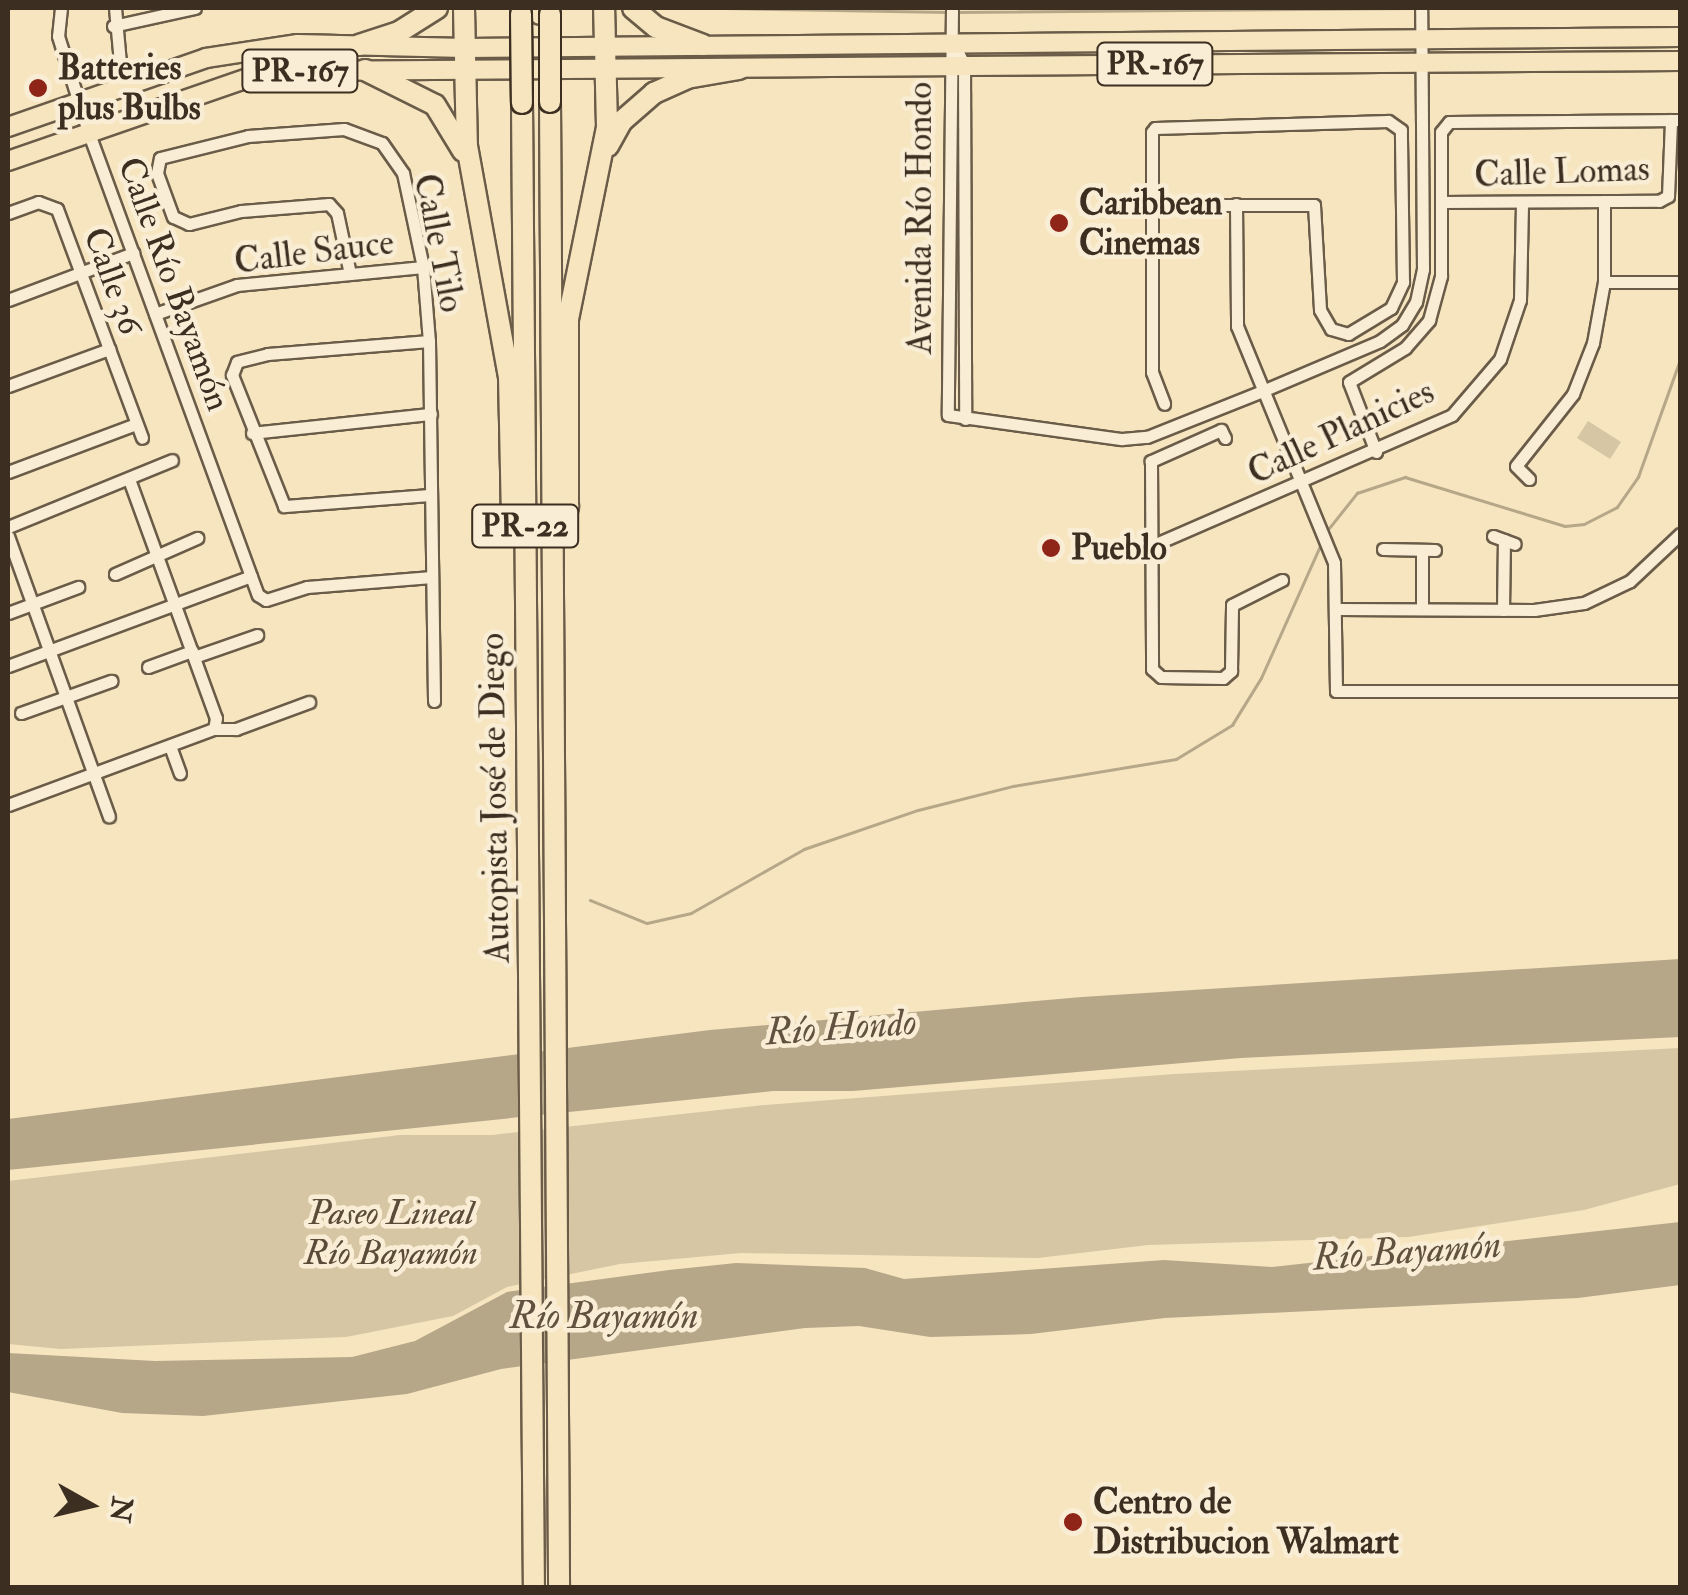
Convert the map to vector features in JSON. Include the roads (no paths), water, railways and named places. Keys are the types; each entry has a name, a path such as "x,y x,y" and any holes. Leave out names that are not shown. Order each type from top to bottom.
{"highway":[{"path":"360,44 399,32 437,8"},
{"path":"464,8 471,172 507,359 511,513 525,573"},
{"path":"554,571 568,506 569,306 602,157 604,8"},
{"path":"633,8 656,28 703,45"},
{"name":"Autopista José de Diego","path":"534,1588 525,573 536,11"},
{"name":"Autopista José de Diego","path":"536,11 554,571 560,1588"},
{"path":"602,157 622,121 654,93 687,78 739,69"},
{"path":"365,70 436,105 471,172"},
{"path":"536,102 544,572 554,628"},
{"path":"530,946 536,860 536,102"}],"main road":[{"name":"PR-167","path":"8,127 248,48 360,44 465,48 703,45 952,32 1421,21 1680,38"},
{"name":"PR-167","path":"8,161 251,77 365,70 1680,62"}],"street":[{"name":"Calle Río Bayamón","path":"61,8 58,36 88,131 252,576"},
{"path":"115,8 113,26 120,63"},
{"path":"113,26 195,8"},
{"name":"Avenida Río Hondo","path":"952,8 956,65 966,419 948,415 956,65"},
{"path":"966,419 1147,437 1380,342 1416,302 1423,269 1421,21"},
{"path":"1376,452 1349,382 1355,373 1405,348 1429,320 1442,276 1441,132 1449,122 1676,120"},
{"name":"Calle Lomas","path":"1442,202 1604,201 1668,196 1676,120"},
{"path":"1153,204 1308,204 1318,210 1320,310 1330,329 1348,334 1391,308 1403,282 1398,124 1160,124 1152,132 1152,372 1164,404"},
{"name":"Calle Tilo","path":"350,274 337,213 329,204 241,211 189,224 173,217 158,173 160,158 248,136 344,129 382,144 403,173 423,268 430,341 434,701"},
{"path":"1528,480 1516,466 1573,394 1593,343 1604,282 1604,201"},
{"name":"Calle 36","path":"8,213 48,202 81,273 142,438"},
{"name":"Calle Planicies","path":"1150,546 1299,486 1452,415 1500,358 1520,300 1522,202"},
{"path":"1236,204 1237,326 1260,392 1326,545 1338,609 1336,690 1680,691"},
{"path":"8,300 133,253"},
{"name":"Calle Sauce","path":"155,314 237,285 423,268"},
{"path":"1604,282 1672,286"},
{"path":"430,341 237,362 232,375 284,506 432,495"},
{"path":"8,386 109,348"},
{"path":"252,433 431,414"},
{"path":"8,472 136,424"},
{"path":"1224,438 1221,430 1152,461 1152,669 1162,677 1222,678 1231,670 1232,605 1266,593 1282,580"},
{"path":"8,527 130,482 172,460"},
{"path":"130,482 193,654 214,729"},
{"path":"1338,609 1562,608 1607,594 1654,564 1680,534"},
{"path":"8,536 109,816"},
{"path":"114,574 197,538"},
{"path":"1502,610 1504,540"},
{"path":"1383,549 1428,550 1422,609"},
{"path":"8,666 252,576 266,600 307,587 432,578"},
{"path":"8,613 78,588"},
{"path":"148,667 257,635"},
{"path":"21,713 111,681"},
{"path":"8,805 214,729 236,728 309,702"},
{"path":"170,746 180,774"}],"water":[{"name":"Río Hondo","path":"1680,959 1680,1037 1241,1058 853,1091 773,1091 8,1170 8,1119 710,1030 1082,997"},
{"name":"Río Bayamón","path":"1680,1222 1680,1285 1578,1298 1165,1318 1031,1334 930,1337 859,1326 805,1328 501,1369 407,1394 203,1416 122,1413 8,1392 8,1353 155,1361 352,1357 415,1341 507,1292 736,1263 865,1268 904,1279 1164,1260 1272,1267"}],"waterway":[{"path":"724,8 948,12"},
{"path":"956,12 1415,8"},
{"path":"1326,532 1357,493 1405,477 1565,526 1584,524 1617,507 1638,477 1680,360"},
{"path":"590,900 647,923 691,913 804,849 918,810 1013,786 1176,759 1232,725 1261,678 1321,544"}],"place":[{"name":"Batteries plus Bulbs","path":"38,88"},
{"name":"Caribbean Cinemas","path":"1059,223"},
{"name":"Pueblo","path":"1051,548"},
{"name":"Centro de Distribucion Walmart","path":"1073,1522"}],"park label":[{"name":"Paseo Lineal Río Bayamón","path":"391,1233"}]}
